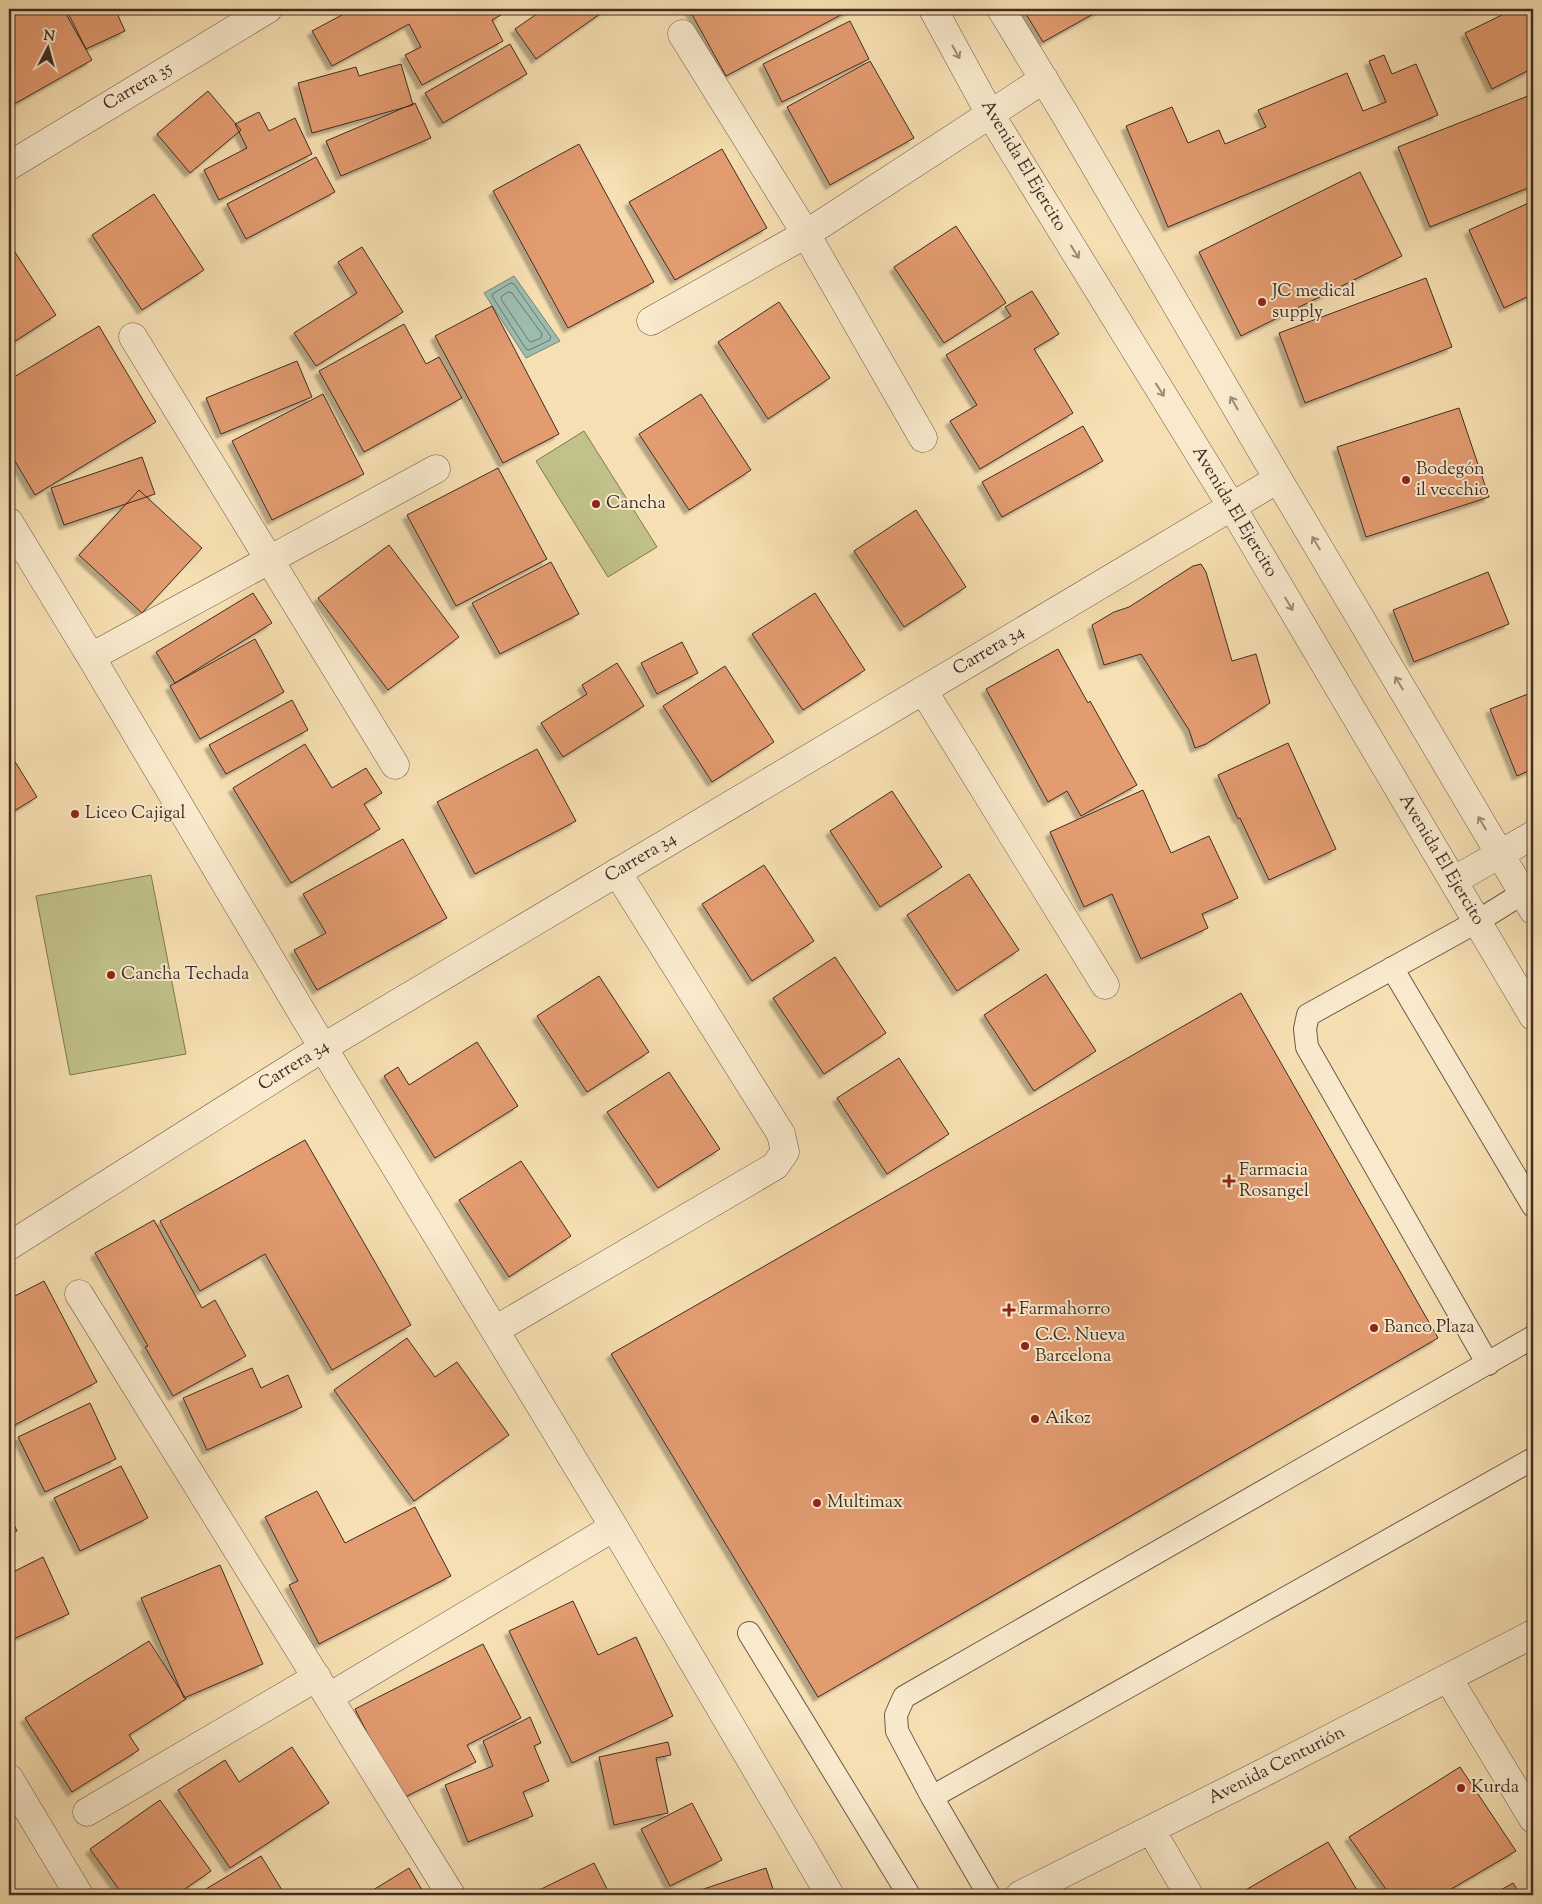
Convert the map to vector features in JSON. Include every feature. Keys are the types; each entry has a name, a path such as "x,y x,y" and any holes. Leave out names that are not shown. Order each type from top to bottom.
{"street":[{"name":"Carrera 35","path":"9,166 268,9"},
{"name":"Avenida El Ejercito","path":"933,9 990,114 1232,507 1533,1016"},
{"path":"1001,9 1528,902"},
{"path":"682,34 806,234 923,438"},
{"path":"652,321 806,234 1044,79"},
{"path":"133,336 395,765"},
{"path":"92,657 436,469"},
{"name":"Carrera 34","path":"9,1246 324,1047 1278,479"},
{"path":"9,522 92,657 614,1528 830,1895"},
{"path":"923,690 1105,986"},
{"path":"1454,881 1533,835"},
{"path":"494,1330 775,1166 785,1152 781,1134 618,872"},
{"path":"79,1294 451,1895"},
{"path":"87,1812 323,1687 614,1528"},
{"name":"Avenida Centurión","path":"1020,1895 1533,1634"},
{"path":"1448,1678 1533,1820"},
{"path":"9,1778 79,1895"},
{"path":"1151,1830 1189,1895"}],"lane":[{"path":"1488,1364 1307,1047 1305,1029 1308,1015 1478,921 1528,902"},
{"path":"1392,968 1533,1206"},
{"path":"989,1895 932,1797 897,1731 896,1715 904,1697 1533,1337"},
{"path":"932,1797 1533,1459"},
{"path":"749,1633 909,1895"}],"green space":[{"name":"Cancha","path":"584,431 657,547 608,577 536,461"},
{"name":"Cancha Techada","path":"151,875 186,1054 70,1075 36,896"}],"water":[{"path":"514,276 560,341 526,358 484,293"}],"building":[{"path":"22,9 63,9 92,60 9,107 9,13 10,15"},
{"path":"66,9 115,9 125,31 86,49"},
{"path":"353,9 498,9 501,15 492,20 503,41 422,85 405,55 421,47 409,24 332,66 312,31"},
{"path":"544,9 607,9 536,59 515,29"},
{"path":"689,9 852,9 726,76"},
{"path":"1023,9 1102,9 1043,42"},
{"path":"1514,9 1526,9 1533,23 1533,68 1492,89 1465,33"},
{"path":"850,21 869,59 782,102 763,64"},
{"path":"510,44 527,74 443,123 425,93"},
{"path":"1384,55 1392,74 1416,64 1438,115 1168,227 1126,126 1172,107 1188,143 1219,130 1225,144 1266,127 1258,110 1347,73 1363,111 1386,102 1369,61"},
{"path":"870,61 914,138 830,185 787,107"},
{"path":"401,64 413,105 312,133 298,83 356,67 359,76"},
{"path":"208,91 241,130 190,173 157,134"},
{"path":"1533,94 1533,186 1430,227 1398,147"},
{"path":"415,103 431,138 341,176 326,141"},
{"path":"259,112 269,131 295,118 312,154 219,200 204,170 247,148 235,124"},
{"path":"579,144 654,282 568,328 493,191"},
{"path":"722,149 767,228 675,280 629,202"},
{"path":"316,157 335,192 246,239 227,204"},
{"path":"1360,172 1402,256 1241,336 1199,252"},
{"path":"154,194 204,270 142,310 92,235"},
{"path":"1533,201 1533,294 1504,308 1469,230"},
{"path":"956,226 1006,303 944,343 894,267"},
{"path":"9,243 56,315 9,345"},
{"path":"362,247 403,312 316,366 294,333 357,293 338,262"},
{"path":"1426,278 1452,347 1305,403 1279,333"},
{"path":"1032,291 1059,334 1034,349 1073,413 980,469 950,421 977,405 946,355 1011,316 1005,307"},
{"path":"779,302 830,378 768,419 718,342"},
{"path":"492,306 559,434 503,463 435,336"},
{"path":"404,324 426,364 439,357 462,398 364,452 319,371"},
{"path":"99,326 156,422 35,495 9,451 9,380"},
{"path":"297,361 312,397 221,434 206,398"},
{"path":"323,394 364,474 272,520 232,441"},
{"path":"701,394 751,470 689,510 639,434"},
{"path":"1459,408 1489,497 1366,537 1337,447"},
{"path":"1083,426 1103,461 1002,517 982,482"},
{"path":"142,457 155,494 64,525 51,488"},
{"path":"498,468 547,559 456,606 407,515"},
{"path":"139,490 202,548 142,613 79,555"},
{"path":"916,510 966,587 904,627 854,551"},
{"path":"389,545 459,637 388,690 318,598"},
{"path":"551,562 579,614 500,654 472,603"},
{"path":"1201,564 1206,572 1232,661 1256,654 1270,703 1206,744 1195,748 1189,730 1141,654 1104,665 1092,625 1114,612 1129,607 1193,566"},
{"path":"1488,572 1509,624 1414,662 1393,610"},
{"path":"253,593 272,623 175,683 156,652"},
{"path":"815,593 865,670 803,710 752,634"},
{"path":"255,639 284,692 200,739 170,686"},
{"path":"682,642 698,673 657,694 641,663"},
{"path":"1058,649 1088,703 1090,701 1137,785 1081,816 1067,791 1048,802 986,689"},
{"path":"617,663 644,706 563,757 541,723 587,694 582,685"},
{"path":"725,666 774,742 712,782 663,706"},
{"path":"1533,692 1533,769 1517,776 1490,709"},
{"path":"292,700 308,730 226,774 209,745"},
{"path":"1288,743 1336,849 1269,880 1218,775"},
{"path":"305,744 332,788 366,768 382,793 364,804 380,829 291,883 233,788"},
{"path":"537,749 576,821 475,874 437,802"},
{"path":"9,752 37,797 9,814"},
{"path":"1143,790 1171,853 1209,836 1238,898 1202,914 1208,928 1141,959 1112,894 1084,907 1050,832"},
{"path":"892,791 942,867 880,907 830,831"},
{"path":"403,839 447,918 317,990 294,950 326,933 303,894"},
{"path":"764,865 814,941 752,981 702,904"},
{"path":"969,874 1019,950 957,991 907,915"},
{"path":"835,957 886,1033 824,1074 773,998"},
{"path":"1046,974 1096,1051 1034,1091 984,1015"},
{"path":"599,976 649,1052 587,1092 537,1016"},
{"name":"C.C. Nueva Barcelona","path":"1241,993 1438,1338 818,1697 611,1354"},
{"path":"477,1042 518,1106 435,1158 384,1076 398,1067 409,1085"},
{"path":"899,1058 949,1134 887,1174 837,1098"},
{"path":"669,1072 720,1149 658,1188 607,1112"},
{"path":"305,1140 411,1325 332,1370 265,1254 200,1291 160,1221"},
{"path":"521,1161 571,1236 509,1277 459,1200"},
{"path":"154,1220 202,1308 215,1300 246,1356 173,1396 145,1347 148,1346 95,1253"},
{"path":"44,1281 97,1382 9,1428 9,1299"},
{"path":"407,1338 435,1377 457,1362 509,1435 414,1501 334,1390"},
{"path":"252,1368 261,1388 288,1375 302,1407 207,1450 183,1398"},
{"path":"90,1403 116,1459 45,1492 18,1437"},
{"path":"121,1466 148,1518 80,1551 54,1498"},
{"path":"317,1491 345,1543 415,1507 451,1576 319,1644 289,1585 298,1581 265,1517"},
{"path":"9,1514 17,1531 9,1534"},
{"path":"43,1557 69,1614 9,1641 9,1574"},
{"path":"220,1565 263,1664 184,1698 141,1598"},
{"path":"573,1601 598,1655 636,1637 673,1716 572,1763 509,1631"},
{"path":"149,1641 186,1699 129,1735 139,1750 72,1792 25,1718"},
{"path":"483,1644 521,1718 467,1745 476,1762 401,1799 355,1709"},
{"path":"530,1717 541,1743 534,1746 549,1781 523,1792 533,1816 468,1842 445,1785 493,1766 483,1741"},
{"path":"668,1742 671,1755 656,1758 668,1813 614,1825 599,1757"},
{"path":"292,1747 329,1803 230,1868 178,1790 225,1760 239,1782"},
{"path":"1460,1767 1516,1851 1441,1895 1390,1895 1349,1837"},
{"path":"160,1800 211,1871 176,1895 123,1895 90,1849"},
{"path":"692,1803 722,1860 670,1886 641,1829"},
{"path":"1328,1842 1360,1895 1237,1895"},
{"path":"261,1856 285,1895 196,1895"},
{"path":"594,1863 610,1895 529,1895"},
{"path":"409,1868 425,1895 365,1895"},
{"path":"766,1868 775,1895 686,1895"},
{"path":"1513,1883 1521,1895 1492,1895"}],"place":[{"name":"JC medical supply","path":"1262,302"},
{"name":"Bodegón il vecchio","path":"1406,480"},
{"name":"Cancha","path":"596,504"},
{"name":"Liceo Cajigal","path":"75,814"},
{"name":"Cancha Techada","path":"111,975"},
{"name":"Farmacia Rosangel","path":"1229,1181"},
{"name":"Farmahorro","path":"1009,1310"},
{"name":"Banco Plaza","path":"1374,1328"},
{"name":"C.C. Nueva Barcelona","path":"1025,1346"},
{"name":"Aikoz","path":"1035,1419"},
{"name":"Multimax","path":"817,1503"},
{"name":"Kurda","path":"1461,1788"}]}
